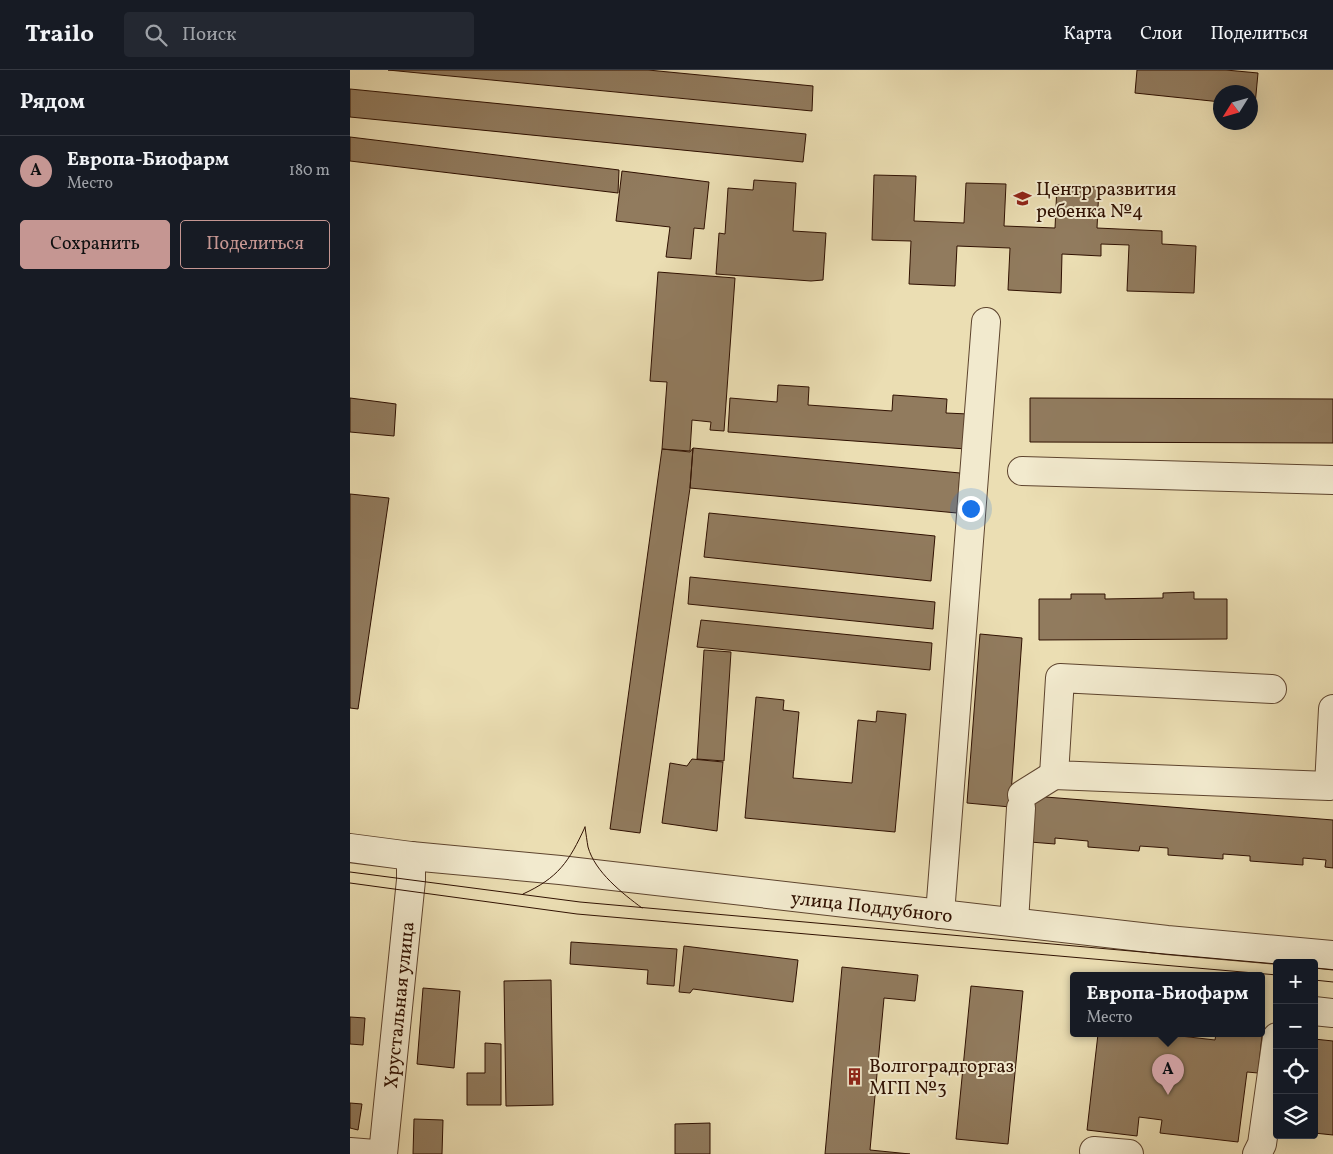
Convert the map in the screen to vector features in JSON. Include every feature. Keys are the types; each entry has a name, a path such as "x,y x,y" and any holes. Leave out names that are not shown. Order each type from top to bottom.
{"street":[{"path":"940,914 986,322"},
{"path":"1022,471 1333,480"},
{"path":"1054,775 1060,678 1272,689"},
{"path":"1014,922 1021,802 1054,775 1331,788 1333,709"},
{"name":"улица Поддубного","path":"350,848 1014,922 1167,940 1288,957 1333,955"},
{"name":"Хрустальная улица","path":"382,1154 411,880 411,856"},
{"path":"1318,1011 1333,1013"},
{"path":"1257,1154 1262,1144 1275,1049"},
{"path":"1094,1151 1129,1154"},
{"path":"350,1152 375,1154"}],"building":[{"path":"388,70 648,70 813,86 812,111"},
{"path":"1137,70 1226,70 1258,73 1257,85 1213,85 1213,101 1135,93"},
{"path":"350,89 806,134 803,162 350,117"},
{"path":"350,137 619,170 618,193 350,161"},
{"path":"622,171 709,182 704,229 694,228 691,259 666,257 670,227 616,221"},
{"path":"874,175 916,176 914,221 964,223 966,183 1006,184 1004,226 1055,228 1057,185 1099,187 1097,228 1162,231 1162,244 1196,246 1194,293 1127,291 1129,245 1101,244 1101,256 1062,254 1061,293 1008,290 1010,248 957,246 955,286 909,284 911,241 872,240"},
{"path":"754,180 796,183 793,231 826,233 823,280 811,281 716,274 719,233 725,234 728,188 753,190"},
{"path":"658,272 735,278 724,431 710,430 711,422 692,420 690,451 662,449 667,382 650,381"},
{"path":"778,385 809,387 808,405 892,411 893,395 947,399 946,413 968,414 966,449 728,432 730,398 777,402"},
{"path":"350,398 396,404 394,436 350,432"},
{"path":"1030,398 1333,399 1333,443 1030,442"},
{"path":"693,448 960,473 957,513 690,488"},
{"path":"693,448 690,488 640,833 610,829 662,449 690,452"},
{"path":"350,494 389,498 358,709 350,708"},
{"path":"709,513 935,536 931,581 704,557"},
{"path":"690,577 935,602 933,629 688,604"},
{"path":"1194,592 1194,599 1227,599 1227,639 1039,640 1039,599 1071,599 1071,594 1105,594 1105,599 1163,598 1163,593"},
{"path":"701,620 932,643 930,670 697,647"},
{"path":"980,634 1022,638 1011,794 1032,809 967,803"},
{"path":"704,650 731,652 724,761 697,759"},
{"path":"756,697 784,700 783,710 799,712 793,778 852,783 858,720 876,722 877,711 906,714 895,832 745,818"},
{"path":"692,759 723,762 717,831 662,823 670,763 687,766"},
{"path":"1033,796 1333,820 1333,868 1325,867 1326,860 1303,858 1303,865 1250,861 1250,856 1223,854 1223,859 1168,855 1168,848 1140,846 1139,851 1088,847 1088,841 1055,838 1055,844 1030,842"},
{"path":"571,942 677,949 674,986 647,984 648,970 570,964"},
{"path":"684,946 798,960 793,1002 693,989 690,993 679,992"},
{"name":"Волгоградгоргаз МГП №3","path":"842,967 918,975 915,1001 884,998 870,1150 910,1154 825,1154"},
{"path":"551,980 553,1105 506,1106 504,981"},
{"path":"971,986 1023,991 1008,1144 956,1139"},
{"path":"423,988 460,991 454,1068 417,1064"},
{"path":"350,1017 365,1018 363,1045 350,1044"},
{"path":"1098,1037 1189,1037 1215,1040 1216,1037 1262,1037 1258,1073 1247,1072 1238,1142 1160,1133 1162,1120 1139,1117 1137,1136 1087,1130"},
{"path":"1318,1039 1333,1041 1333,1135 1318,1133"},
{"path":"485,1043 501,1044 501,1105 467,1105 467,1073 485,1073"},
{"path":"350,1103 362,1104 358,1130 350,1128"},
{"path":"414,1119 443,1120 442,1154 413,1154"},
{"path":"710,1123 710,1154 675,1154 675,1124"}],"tram line":[{"path":"585,827 588,847 597,865 618,889 642,908"},
{"path":"523,894 545,882 561,868 585,827"},
{"path":"350,872 580,902 1273,964"},
{"path":"350,883 577,914 1243,972"},
{"path":"1318,968 1333,970"},
{"path":"1265,974 1273,975"},
{"path":"1318,980 1333,982"}],"place":[{"name":"Центр развития ребенка №4","path":"1022,199"},
{"name":"Волгоградгоргаз МГП №3","path":"855,1076"},
{"name":"Европа-Биофарм","path":"1168,1095"}]}
